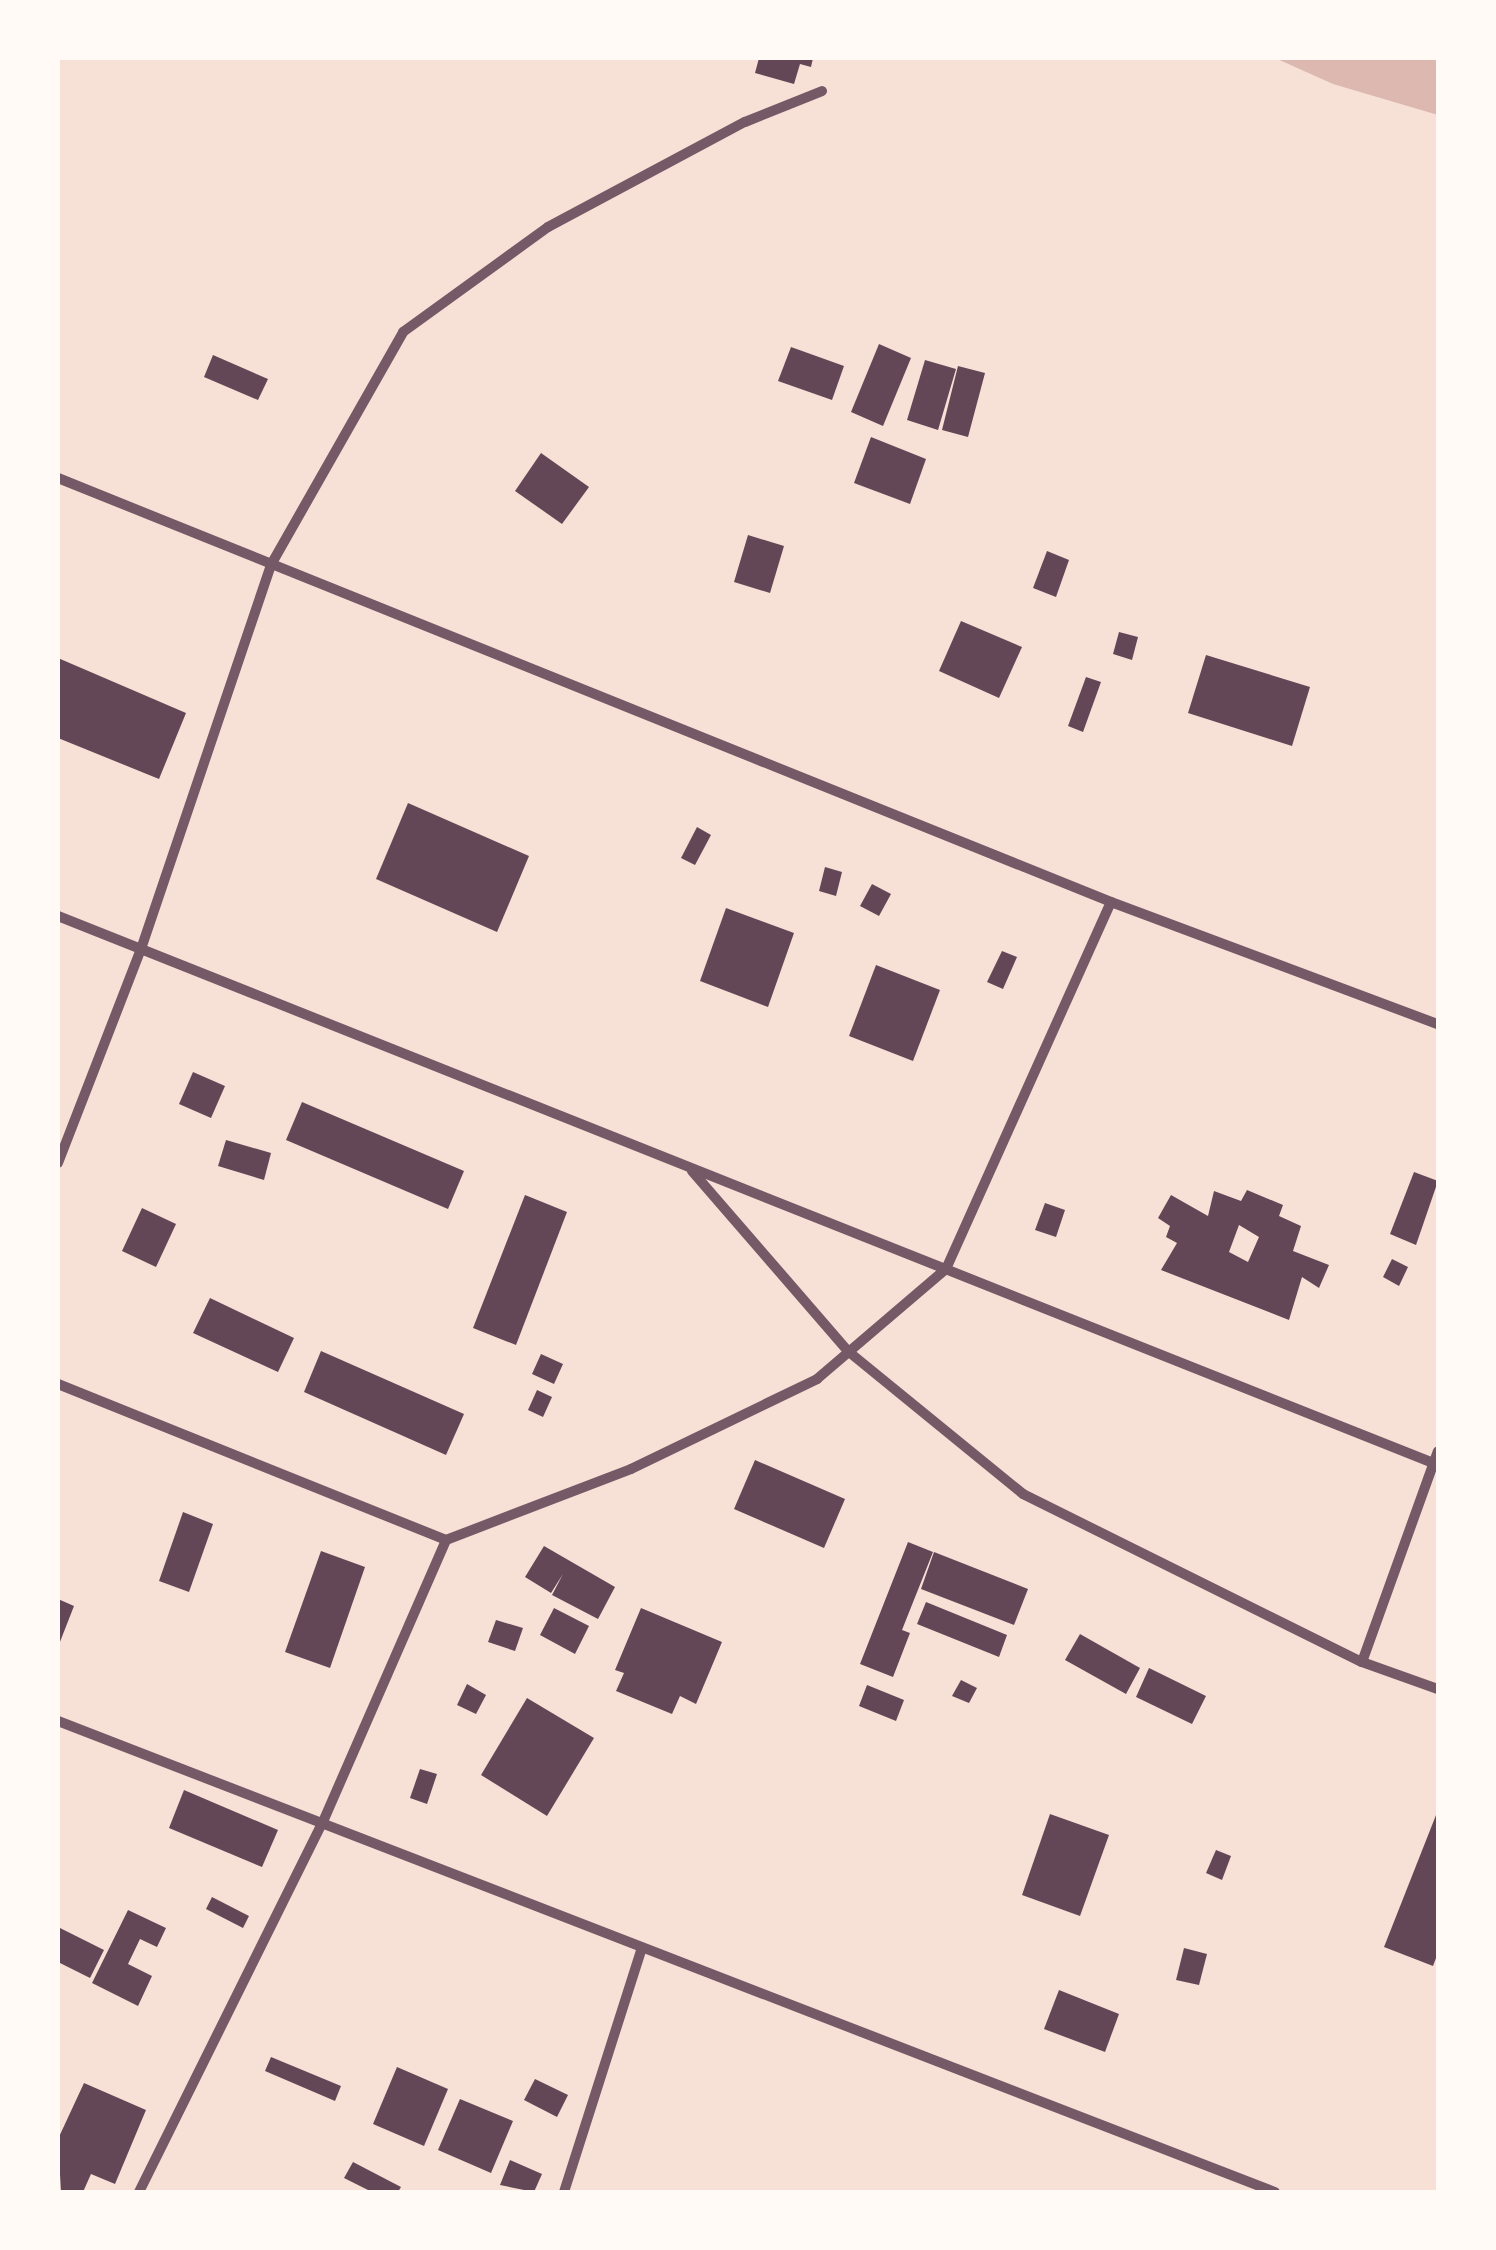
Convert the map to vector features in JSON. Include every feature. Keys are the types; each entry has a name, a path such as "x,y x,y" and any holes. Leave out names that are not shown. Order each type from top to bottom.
{"street":[{"path":"58,1163 141,950 272,563 403,332 548,228 745,122 822,91"},
{"path":"58,478 1111,902 1438,1024"},
{"path":"58,1384 446,1540 631,1469 817,1379 946,1270 1111,902"},
{"path":"58,916 1433,1464"},
{"path":"688,1167 849,1352 1023,1494 1362,1662 1438,1690"},
{"path":"1362,1662 1438,1451"},
{"path":"140,2192 322,1824 446,1540"},
{"path":"58,1722 1275,2192"},
{"path":"564,2192 642,1948"}],"shaded area":[{"path":"1275,58 1438,58 1438,115 1333,84"}],"building":[{"path":"759,58 813,58 811,67 800,64 794,84 755,73"},
{"path":"879,344 911,358 883,426 851,412"},
{"path":"791,347 844,366 832,400 778,381"},
{"path":"213,355 268,379 258,400 204,377"},
{"path":"925,360 956,369 938,430 907,420"},
{"path":"958,366 985,373 968,437 942,430"},
{"path":"871,437 926,459 910,504 854,483"},
{"path":"541,453 589,487 562,524 515,491"},
{"path":"748,535 784,546 770,593 734,582"},
{"path":"1047,551 1069,560 1056,597 1033,588"},
{"path":"961,621 1022,647 999,698 939,671"},
{"path":"1119,632 1138,637 1132,660 1113,654"},
{"path":"1206,655 1310,687 1292,746 1188,713"},
{"path":"58,658 186,713 159,779 58,738"},
{"path":"1086,677 1101,682 1083,732 1068,726"},
{"path":"408,803 529,856 497,932 376,879"},
{"path":"697,827 711,835 695,865 681,858"},
{"path":"825,867 842,872 836,896 819,891"},
{"path":"872,884 891,894 879,916 860,906"},
{"path":"726,908 794,933 768,1007 700,981"},
{"path":"1002,951 1017,957 1003,989 987,982"},
{"path":"876,965 940,990 913,1061 849,1036"},
{"path":"193,1072 225,1086 211,1118 179,1104"},
{"path":"302,1102 464,1171 448,1209 286,1140"},
{"path":"226,1140 271,1153 264,1180 218,1166"},
{"path":"1414,1172 1438,1181 1416,1245 1390,1234"},
{"path":"1247,1190 1283,1205 1279,1216 1301,1226 1293,1251 1329,1265 1319,1288 1302,1277 1289,1320 1161,1270 1177,1243 1166,1237 1170,1226 1158,1218 1171,1195 1208,1216 1214,1191 1241,1201","holes":["1239,1225 1259,1237 1248,1262 1229,1252"]},
{"path":"525,1195 567,1212 516,1345 473,1328"},
{"path":"1045,1203 1065,1210 1056,1237 1035,1230"},
{"path":"142,1208 176,1224 156,1267 122,1251"},
{"path":"1392,1259 1408,1267 1399,1286 1383,1277"},
{"path":"210,1298 294,1338 278,1372 193,1333"},
{"path":"321,1351 464,1414 446,1455 304,1392"},
{"path":"541,1354 563,1364 554,1384 532,1374"},
{"path":"537,1390 552,1397 543,1417 528,1410"},
{"path":"755,1460 845,1499 824,1548 734,1509"},
{"path":"183,1512 213,1524 189,1592 159,1581"},
{"path":"908,1542 933,1552 902,1630 910,1633 893,1677 860,1664"},
{"path":"544,1546 615,1587 598,1619 552,1595 563,1574 551,1593 525,1577"},
{"path":"321,1551 365,1567 330,1668 285,1652"},
{"path":"934,1552 1028,1589 1014,1625 921,1589"},
{"path":"58,1599 74,1606 58,1647"},
{"path":"926,1602 1007,1635 999,1657 917,1624"},
{"path":"554,1608 589,1626 575,1654 540,1635"},
{"path":"641,1608 722,1642 696,1704 680,1696 672,1714 616,1691 624,1673 615,1670"},
{"path":"496,1620 523,1628 515,1651 488,1642"},
{"path":"1080,1634 1140,1668 1126,1694 1065,1660"},
{"path":"1149,1668 1206,1696 1192,1724 1136,1697"},
{"path":"961,1680 977,1688 969,1703 952,1696"},
{"path":"467,1684 486,1695 476,1714 457,1705"},
{"path":"867,1685 904,1700 896,1721 859,1706"},
{"path":"527,1698 594,1738 547,1816 481,1775"},
{"path":"420,1769 437,1774 427,1804 410,1798"},
{"path":"184,1790 278,1830 262,1867 169,1828"},
{"path":"1438,1810 1438,1953 1433,1966 1384,1947"},
{"path":"1050,1814 1109,1835 1080,1916 1022,1895"},
{"path":"1216,1850 1231,1856 1222,1880 1206,1873"},
{"path":"212,1897 249,1916 243,1928 206,1909"},
{"path":"128,1910 166,1928 157,1947 140,1939 128,1964 152,1976 138,2006 92,1983"},
{"path":"58,1927 104,1950 90,1978 58,1962"},
{"path":"1184,1948 1207,1954 1199,1985 1176,1980"},
{"path":"1059,1990 1119,2014 1105,2052 1044,2029"},
{"path":"271,2057 341,2086 335,2101 265,2071"},
{"path":"397,2067 448,2089 424,2146 373,2124"},
{"path":"535,2079 568,2095 557,2117 524,2100"},
{"path":"84,2083 146,2110 115,2184 91,2174 83,2192 61,2192 58,2139"},
{"path":"460,2099 513,2121 491,2173 438,2150"},
{"path":"510,2160 542,2174 534,2192 500,2185"},
{"path":"353,2162 401,2187 398,2192 372,2192 344,2178"}]}
